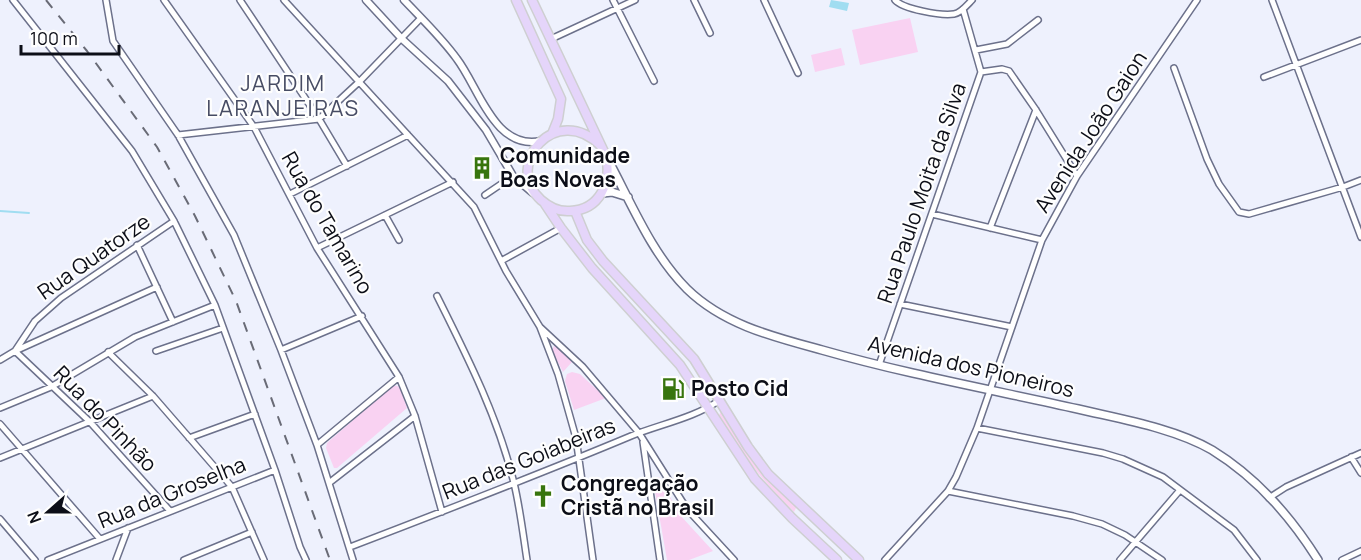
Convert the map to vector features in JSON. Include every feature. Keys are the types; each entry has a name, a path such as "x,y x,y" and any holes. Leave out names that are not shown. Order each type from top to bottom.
{"main road":[{"path":"516,0 561,99 558,119 552,134"},
{"name":"Avenida dos Pioneiros","path":"532,0 601,146 664,264 689,290 722,315 779,339 879,365 1159,428 1210,449 1248,476 1299,530 1318,560"},
{"path":"601,146 593,139 573,130 552,134 541,141 530,158 528,168 532,188 537,197 546,204 565,212 586,208 603,193 608,181 609,168 606,156"},
{"path":"603,193 612,192 628,197"},
{"path":"546,204 561,228 612,291 680,365 754,479 837,560"},
{"path":"575,211 587,240 603,261 694,359 748,447 768,474 859,560"}],"street":[{"path":"13,0 132,151 174,221 215,305 306,560"},
{"path":"106,0 113,41 178,135 234,236 317,445 353,560"},
{"name":"Rua do Tamarino","path":"164,0 254,127 317,248 399,377 416,416 442,512"},
{"path":"240,0 319,119 347,166"},
{"path":"284,0 474,207 501,261 540,327 558,374 576,438 593,560"},
{"path":"366,0 468,104 513,176 537,197"},
{"path":"404,0 458,60 502,129 519,142 541,141"},
{"path":"613,0 654,81"},
{"path":"551,39 635,0"},
{"path":"694,0 710,33"},
{"path":"764,0 798,73"},
{"path":"895,0 899,4 927,12 954,14 972,0"},
{"name":"Avenida João Gaion","path":"885,560 948,490 956,477 991,390 1042,240 1077,176 1197,0"},
{"path":"1272,0 1361,237"},
{"name":"Rua Paulo Moita da Silva","path":"879,365 981,72 963,9"},
{"path":"178,135 319,119 360,81 421,18"},
{"path":"976,50 1007,44 1038,20"},
{"path":"1264,78 1361,40"},
{"path":"1174,68 1207,159 1219,184 1239,212 1250,214 1361,180"},
{"path":"981,72 1002,69 1009,71 1077,176"},
{"path":"990,228 1036,110"},
{"path":"290,194 408,135"},
{"path":"485,195 513,176"},
{"path":"317,248 453,182"},
{"path":"932,214 1042,240"},
{"path":"385,215 399,240"},
{"name":"Rua Quatorze","path":"15,351 35,321 61,298 174,221"},
{"path":"501,261 561,228"},
{"path":"137,245 173,322"},
{"path":"0,360 15,351 157,287"},
{"path":"437,296 470,360 486,398 514,483 527,560"},
{"path":"900,304 1012,327"},
{"path":"0,408 51,387 135,336 215,305"},
{"path":"281,350 362,316"},
{"path":"540,327 583,367 641,435 687,509 734,560"},
{"path":"156,351 223,328"},
{"name":"Rua do Pinhão","path":"15,351 90,422 170,512"},
{"path":"108,352 153,396 232,486 264,560"},
{"path":"317,445 399,377"},
{"path":"0,458 153,396"},
{"name":"Rua das Goiabeiras","path":"350,547 707,409 720,399"},
{"path":"189,438 255,414"},
{"path":"329,483 416,416"},
{"path":"0,424 100,539"},
{"path":"977,428 1123,459 1153,472 1234,530 1257,560"},
{"path":"641,435 660,560"},
{"path":"1269,498 1286,487 1361,453"},
{"path":"1351,457 1361,472"},
{"name":"Rua da Groselha","path":"48,560 275,470"},
{"path":"948,490 1102,524 1162,560"},
{"path":"1120,560 1180,490"},
{"path":"0,519 35,560"},
{"path":"116,560 128,528"},
{"path":"184,560 203,557 252,532"},
{"path":"1342,560 1361,551"}],"shaded area":[{"path":"910,18 918,52 860,65 852,30"},
{"path":"841,48 845,65 815,72 811,55"},
{"path":"554,346 559,348 572,362 563,372 552,351"},
{"path":"572,372 580,374 606,398 574,410 565,381 567,374"},
{"path":"393,385 400,387 407,408 337,468 334,468 326,448 327,443"},
{"path":"722,410 797,506 794,512 743,454 719,415"},
{"path":"657,477 680,515 713,551 689,560 667,560 653,480"}],"water":[{"path":"831,0 849,3 847,11 829,7"}],"waterway":[{"path":"0,211 29,213"}],"railway":[{"path":"46,0 87,51 157,147 195,216 236,301 330,560"}],"place":[{"name":"Comunidade Boas Novas","path":"482,168"},
{"name":"Posto Cid","path":"673,389"},
{"name":"Congregação Cristã no Brasil","path":"543,496"}],"district":[{"name":"JARDIM LARANJEIRAS","path":"283,96"}]}
